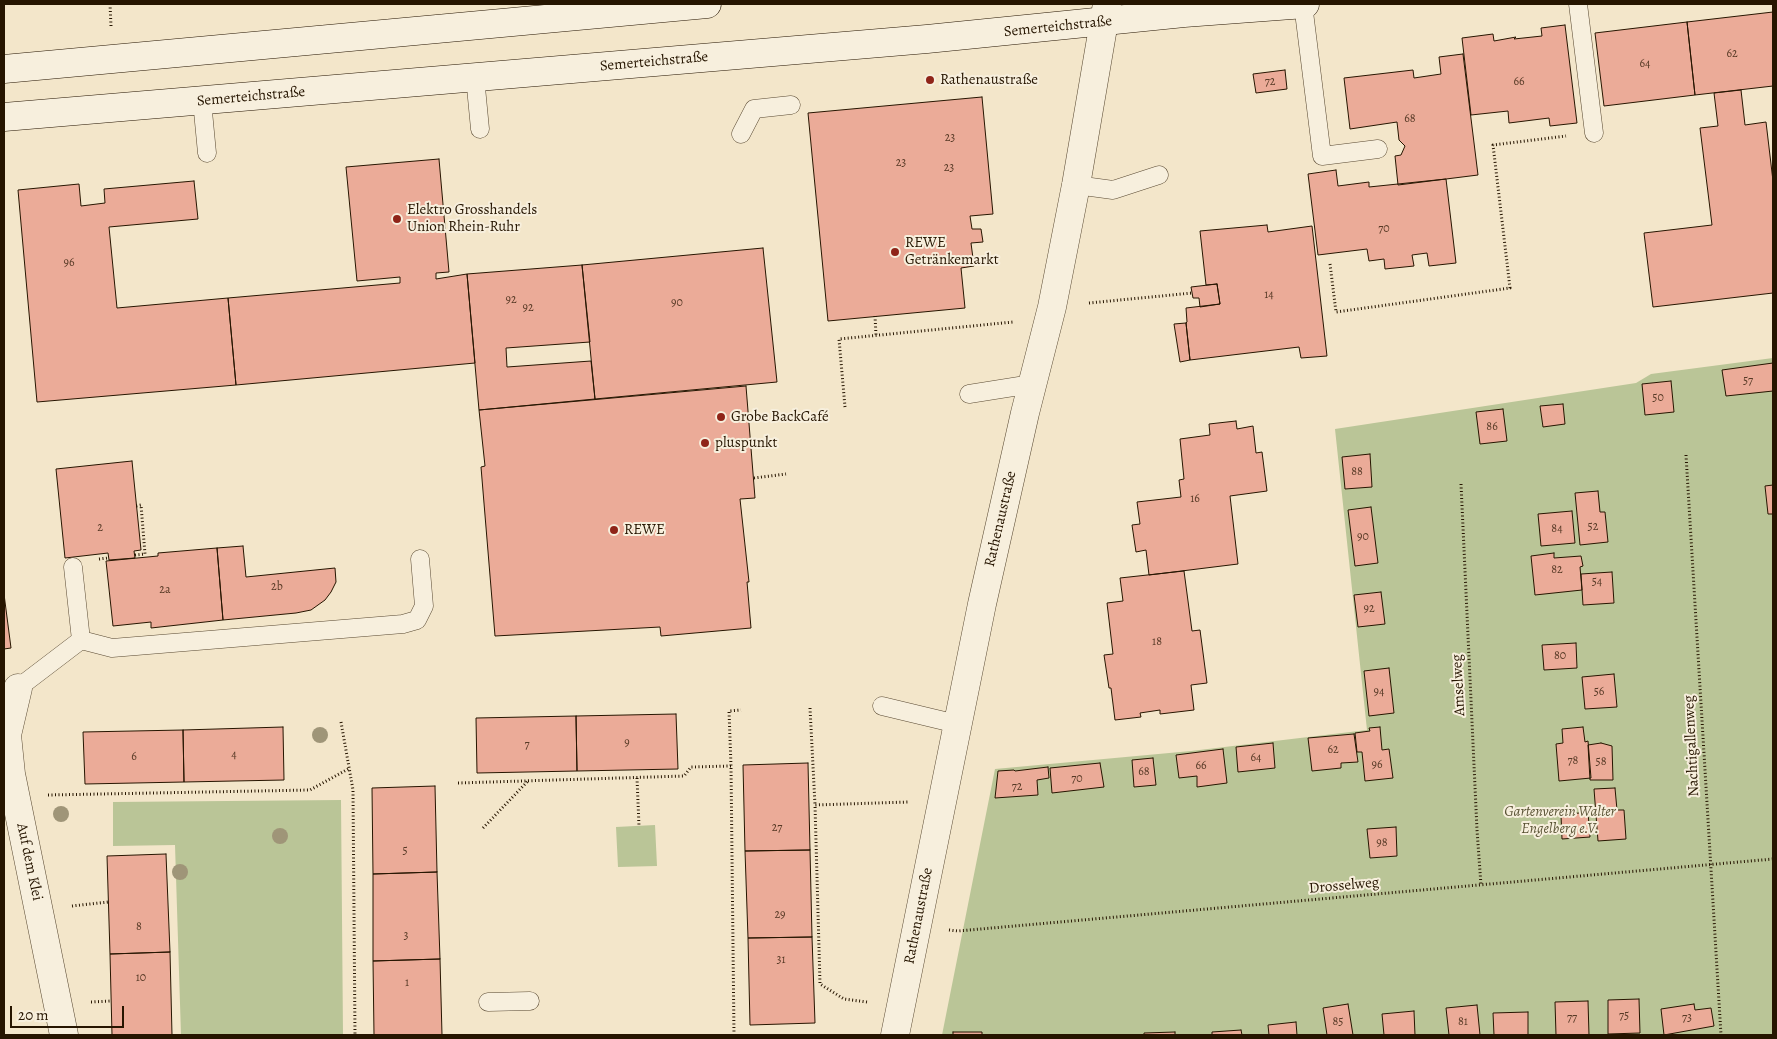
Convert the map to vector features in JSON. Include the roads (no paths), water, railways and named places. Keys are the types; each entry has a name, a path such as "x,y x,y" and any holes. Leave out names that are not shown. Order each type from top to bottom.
{"main road":[{"path":"4,69 707,4"},
{"name":"Semerteichstraße","path":"4,117 936,39 1105,13 1184,13 1304,4"},
{"name":"Rathenaustraße","path":"895,1035 982,604 1048,318 1076,185 1105,13"},
{"name":"Auf dem Klei","path":"18,688 7,735 15,796 64,1035"}],"lane":[{"path":"1304,4 1322,156 1378,149"},
{"path":"1578,4 1594,133"},
{"path":"475,77 480,129"},
{"path":"202,101 207,153"},
{"path":"741,134 754,109 791,104"},
{"path":"1076,185 1114,190 1159,175"},
{"path":"969,394 1032,384"},
{"path":"81,640 112,648 403,624 416,620 424,606 420,559"},
{"path":"73,567 81,640"},
{"path":"18,688 81,640"},
{"path":"882,706 957,724"},
{"path":"488,1002 530,1001"}],"place":[{"name":"Rathenaustraße","path":"930,80"},
{"name":"Elektro Grosshandels Union Rhein-Ruhr","path":"397,219"},
{"name":"REWE Getränkemarkt","path":"895,252"},
{"name":"Grobe BackCafé","path":"721,417"},
{"name":"pluspunkt","path":"705,443"},
{"name":"REWE","path":"614,530"}],"park label":[{"name":"Gartenverein Walter Engelberg e.V.","path":"1560,820"}]}
